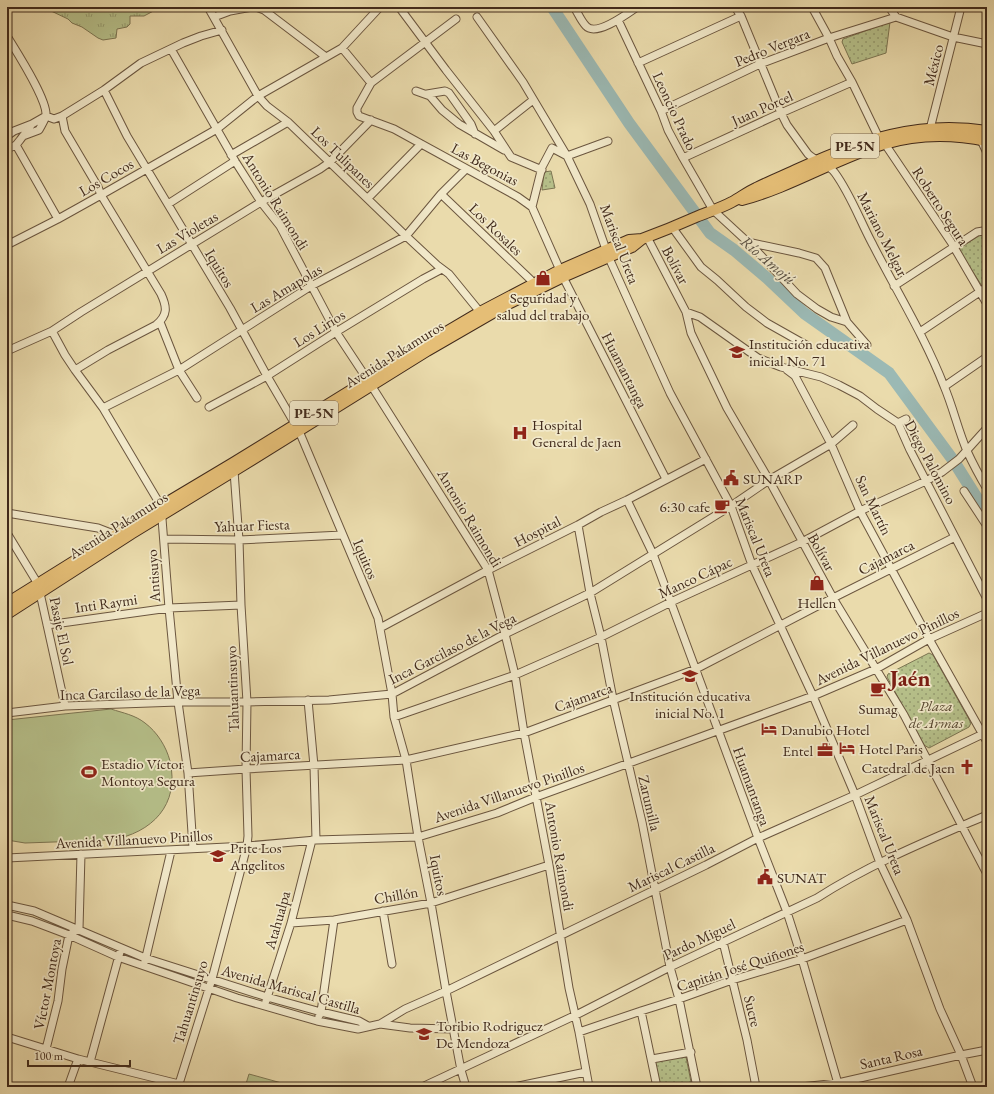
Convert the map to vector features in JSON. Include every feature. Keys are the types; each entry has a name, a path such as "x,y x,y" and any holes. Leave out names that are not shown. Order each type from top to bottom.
{"highway":[{"name":"PE-5N","path":"732,202 760,195 909,130 952,128 987,131"},
{"name":"PE-5N","path":"710,212 732,202 754,188 817,160 865,142 929,136 984,140"},
{"name":"Avenida Pakamuros","path":"7,603 39,588 161,510 298,427 480,312 534,283 607,254 629,240 645,238 710,212"},
{"name":"Avenida Pakamuros","path":"370,382 537,289 561,273"},
{"name":"Avenida Pakamuros","path":"7,614 39,588 116,535 234,471 298,427"}],"street":[{"name":"Los Tulipanes","path":"208,7 258,96 267,106 288,122 406,236 449,274 480,312"},
{"path":"214,17 230,11 252,7"},
{"path":"256,7 264,10 326,57"},
{"path":"258,96 342,48 380,7"},
{"path":"399,7 494,131 511,157 542,170"},
{"path":"574,7 586,27 591,30 602,28 618,20 637,7"},
{"name":"Mariano Melgar","path":"735,7 741,16 787,125 812,158 824,163 835,172 853,203 868,236 920,332 945,386 967,451 987,489"},
{"name":"Roberto Segura","path":"812,7 882,141 954,247 987,304"},
{"path":"889,7 896,16 953,37 987,44"},
{"name":"México","path":"930,128 961,7"},
{"path":"638,63 741,16"},
{"name":"Pedro Vergara","path":"661,111 760,64 829,38 896,16"},
{"name":"Mariscal Ureta","path":"477,17 523,82 567,156 590,204 607,254 670,393 731,506 752,565 813,696 855,795 880,863 907,920 940,1009 961,1055 973,1087"},
{"path":"342,48 371,84 456,19"},
{"name":"Leoncio Prado","path":"618,20 661,111 668,130 710,212 736,233"},
{"path":"46,116 54,119 62,116 104,90 141,63 200,36 222,30"},
{"path":"7,36 45,105 46,116 39,130 23,136"},
{"name":"Antonio Raimondi","path":"171,49 233,158 261,202 280,226 336,332 370,382 488,570 515,675 524,733 549,865 569,988 576,1015 589,1087"},
{"name":"Juan Porcel","path":"682,158 852,82"},
{"name":"Las Begonias","path":"371,84 357,108 359,116 394,129 518,197 532,207"},
{"name":"Iquitos","path":"104,90 127,136 298,427 378,618 392,694 394,717 406,760 418,837 446,991 461,1070 466,1087"},
{"path":"416,91 427,94 442,110 459,124 506,151"},
{"path":"427,94 445,91 449,93 467,118 475,134"},
{"name":"Los Cocos","path":"7,245 58,219 217,129 258,96"},
{"path":"494,131 533,100"},
{"path":"7,136 14,131 32,124 46,116"},
{"path":"62,116 65,131 165,303 165,314 160,322 75,370"},
{"name":"Las Violetas","path":"7,351 52,331 261,202 320,169 330,162 371,120"},
{"path":"168,204 233,158 288,122"},
{"path":"7,149 16,145 32,124"},
{"path":"984,140 987,153"},
{"path":"561,273 532,207 542,167 552,148 567,156 608,141"},
{"path":"368,198 421,144"},
{"path":"16,145 58,219"},
{"name":"Las Amapolas","path":"103,408 179,370 311,286 406,236 441,194 466,169"},
{"name":"Los Rosales","path":"441,194 534,283"},
{"path":"675,226 701,267 740,302 767,323 806,345"},
{"path":"894,286 977,232 981,230 987,235"},
{"path":"736,233 752,246 797,294 831,317 847,322"},
{"path":"736,233 752,243 799,252 816,258 825,268 847,322 867,345"},
{"name":"Bolívar","path":"645,238 686,312 691,333 716,388 833,598 904,715 987,874"},
{"name":"Los Lirios","path":"209,407 268,376 336,332 442,269"},
{"name":"Huamantanga","path":"561,273 666,479"},
{"path":"920,332 987,287"},
{"name":"Diego Palomino","path":"686,312 700,317 758,358 781,367 821,377 839,385 860,396 898,423 910,450 987,599"},
{"path":"160,322 179,370 197,398"},
{"name":"Antisuyo","path":"52,331 65,355 103,408 161,510 178,702 188,773 193,848"},
{"path":"945,386 987,357"},
{"name":"San Martín","path":"781,367 795,376 831,444 860,511 929,639 985,734 987,742"},
{"path":"898,423 906,420"},
{"name":"Inca Garcilaso de la Vega","path":"7,712 65,706 178,702 329,700 392,694 505,634 590,592 731,506 768,480 831,444 852,425"},
{"name":"Manco Cápac","path":"394,717 515,675 601,637 671,602 802,542 860,511 926,481 942,472 959,459 987,428"},
{"name":"Hospital","path":"380,628 488,570 706,459"},
{"name":"Tahuantinsuyo","path":"179,1085 212,979 247,846 248,836 246,768 247,702 234,471"},
{"path":"964,491 987,526"},
{"name":"Huamantanga","path":"627,500 653,554 758,838 787,912 838,1085"},
{"path":"7,513 98,528 116,535"},
{"name":"Zarumilla","path":"578,525 590,592 642,822 654,890 670,967 680,999 697,1087"},
{"name":"Pasaje El Sol","path":"7,533 39,588 65,706"},
{"name":"Yahuar Fiesta","path":"164,539 239,540 342,535"},
{"name":"Cajamarca","path":"188,773 246,768 314,766 406,760 524,733 696,669 955,536"},
{"name":"Inti Raymi","path":"47,624 169,608 241,605"},
{"name":"Avenida Villanuevo Pinillos","path":"7,858 170,851 193,848 247,846 314,840 418,837 497,813 536,797 813,696 876,669 929,639 987,613"},
{"name":"Atahualpa","path":"264,1007 291,923 314,840 314,766 308,700"},
{"name":"Mariscal Castilla","path":"368,1026 380,1024 405,1009 446,991 758,838 855,795 985,734"},
{"name":"Pardo Miguel","path":"422,1087 576,1015 670,967 818,898 834,887 880,863 987,815"},
{"path":"144,966 170,851"},
{"path":"79,930 81,854"},
{"name":"Chillón","path":"291,923 334,920 431,903 549,865"},
{"name":"Avenida Mariscal Castilla","path":"7,905 34,911 145,958 267,997 359,1021 368,1026"},
{"path":"383,911 392,964"},
{"name":"Avenida Mariscal Castilla","path":"7,915 32,921 69,935 118,957 264,1007 317,1021 358,1029 368,1026"},
{"path":"317,1021 321,1012 334,920"},
{"name":"Capitán José Quiñones","path":"579,1032 680,999 732,980 802,959 907,920"},
{"name":"Víctor Montoya","path":"46,1049 58,1001 62,969 69,935 79,930"},
{"name":"Sucre","path":"723,942 747,1040 756,1087"},
{"path":"90,1062 121,948"},
{"path":"641,1011 657,1087"},
{"path":"380,1024 410,1028 453,1029"},
{"path":"7,1037 78,1059 179,1085"},
{"name":"Santa Rosa","path":"801,1087 838,1085 987,1050"},
{"path":"652,1059 691,1052"},
{"path":"68,1087 78,1059"},
{"path":"514,1087 586,1072"}],"green space":[{"path":"46,7 161,7 144,16 130,16 130,24 127,27 117,29 116,38 103,40"},
{"path":"890,22 886,53 852,64 842,42 843,39"},
{"path":"551,171 555,188 542,190 544,172"},
{"path":"982,234 987,240 987,283 982,286 958,249"},
{"name":"Plaza de Armas","path":"929,653 933,655 971,723 969,727 929,748 924,745 887,677 888,674"},
{"name":"Estadio Víctor Montoya Segura","path":"111,709 141,720 157,735 166,750 170,761 172,777 171,791 167,803 160,814 150,824 139,831 111,840 25,843 7,840 7,720"},
{"path":"686,1057 692,1087 660,1087 655,1060"},
{"path":"249,1074 296,1087 245,1087"}],"waterway":[{"name":"Río Amojú","path":"552,7 629,123 710,233 734,250 767,278 804,313 889,373 953,460 987,514"}],"place":[{"name":"Seguridad y salud del trabajo","path":"543,278"},
{"name":"Institución educativa inicial No. 71","path":"737,352"},
{"name":"Hospital General de Jaen","path":"520,433"},
{"name":"SUNARP","path":"731,478"},
{"name":"6:30 cafe","path":"722,506"},
{"name":"Hellen","path":"817,583"},
{"name":"Institución educativa inicial No. 1","path":"690,676"},
{"name":"Sumag","path":"878,689"},
{"name":"Danubio Hotel","path":"769,729"},
{"name":"Hotel Paris","path":"847,748"},
{"name":"Entel","path":"825,750"},
{"name":"Catedral de Jaen","path":"967,767"},
{"name":"Estadio Víctor Montoya Segura","path":"89,772"},
{"name":"Prite Los Angelitos","path":"218,856"},
{"name":"SUNAT","path":"765,877"},
{"name":"Toribio Rodriguez De Mendoza","path":"424,1034"}],"district":[{"name":"Jaén","path":"910,678"}]}
